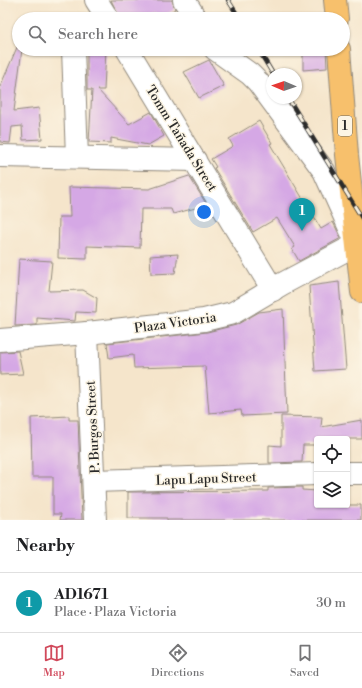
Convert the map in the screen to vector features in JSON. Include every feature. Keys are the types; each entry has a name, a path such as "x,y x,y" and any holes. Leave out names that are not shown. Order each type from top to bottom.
{"main road":[{"path":"335,0 336,12"},
{"name":"1","path":"340,56 347,155 362,292"}],"street":[{"path":"96,0 104,12"},
{"path":"184,0 192,12"},
{"path":"73,56 77,157"},
{"name":"Tomm Tañada Street","path":"131,56 273,290"},
{"path":"225,56 250,74 258,82 324,172 357,244"},
{"path":"347,155 362,183"},
{"path":"0,156 195,160"},
{"name":"Plaza Victoria","path":"0,340 86,334 204,320 233,313 357,244"},
{"name":"P. Burgos Street","path":"86,334 95,520"},
{"path":"350,473 362,473"},
{"name":"Lapu Lapu Street","path":"94,481 314,474"}],"building":[{"path":"111,0 172,0 175,9 170,12 117,12"},
{"path":"13,56 21,56 14,111 39,108 42,139 23,140 22,126 12,127 10,143 0,142 0,87"},
{"path":"87,56 106,56 104,90 98,90 129,124 151,112 164,136 148,145 111,138 111,143 89,142 92,90 87,90"},
{"path":"303,56 326,56 327,68 303,70"},
{"path":"209,60 224,86 199,98 184,72"},
{"path":"259,121 272,143 270,144 321,229 333,222 341,238 299,261 292,249 295,247 277,218 253,232 214,168 216,167 211,159 233,146 229,139"},
{"path":"189,176 207,205 173,214 171,209 141,209 140,248 87,246 87,259 58,258 59,217 70,217 69,187 149,189"},
{"path":"178,254 175,273 151,274 150,256"},
{"path":"19,259 52,261 49,291 83,290 97,298 96,313 76,312 75,321 37,318 37,325 15,326"},
{"path":"339,282 346,369 315,371 309,286"},
{"path":"283,309 287,414 242,416 241,410 209,413 205,366 134,368 133,355 109,358 107,343 207,332 236,325 259,312"},
{"path":"18,351 23,374 0,375 0,352"},
{"path":"69,416 69,420 78,420 82,520 60,520 61,514 53,514 53,477 32,477 31,418"},
{"path":"281,416 322,417 321,427 362,420 362,439 350,439 350,436 314,436 314,445 303,445 302,462 269,463 269,445 281,446"},
{"path":"302,487 302,490 314,491 314,508 350,508 350,505 361,505 361,520 167,520 167,518 128,518 128,492 268,491 268,488"}],"railway":[{"path":"228,0 236,12"},
{"path":"262,56 269,68"},
{"path":"292,104 362,218"}],"place":[{"name":"AD1671","path":"302,231"}]}
